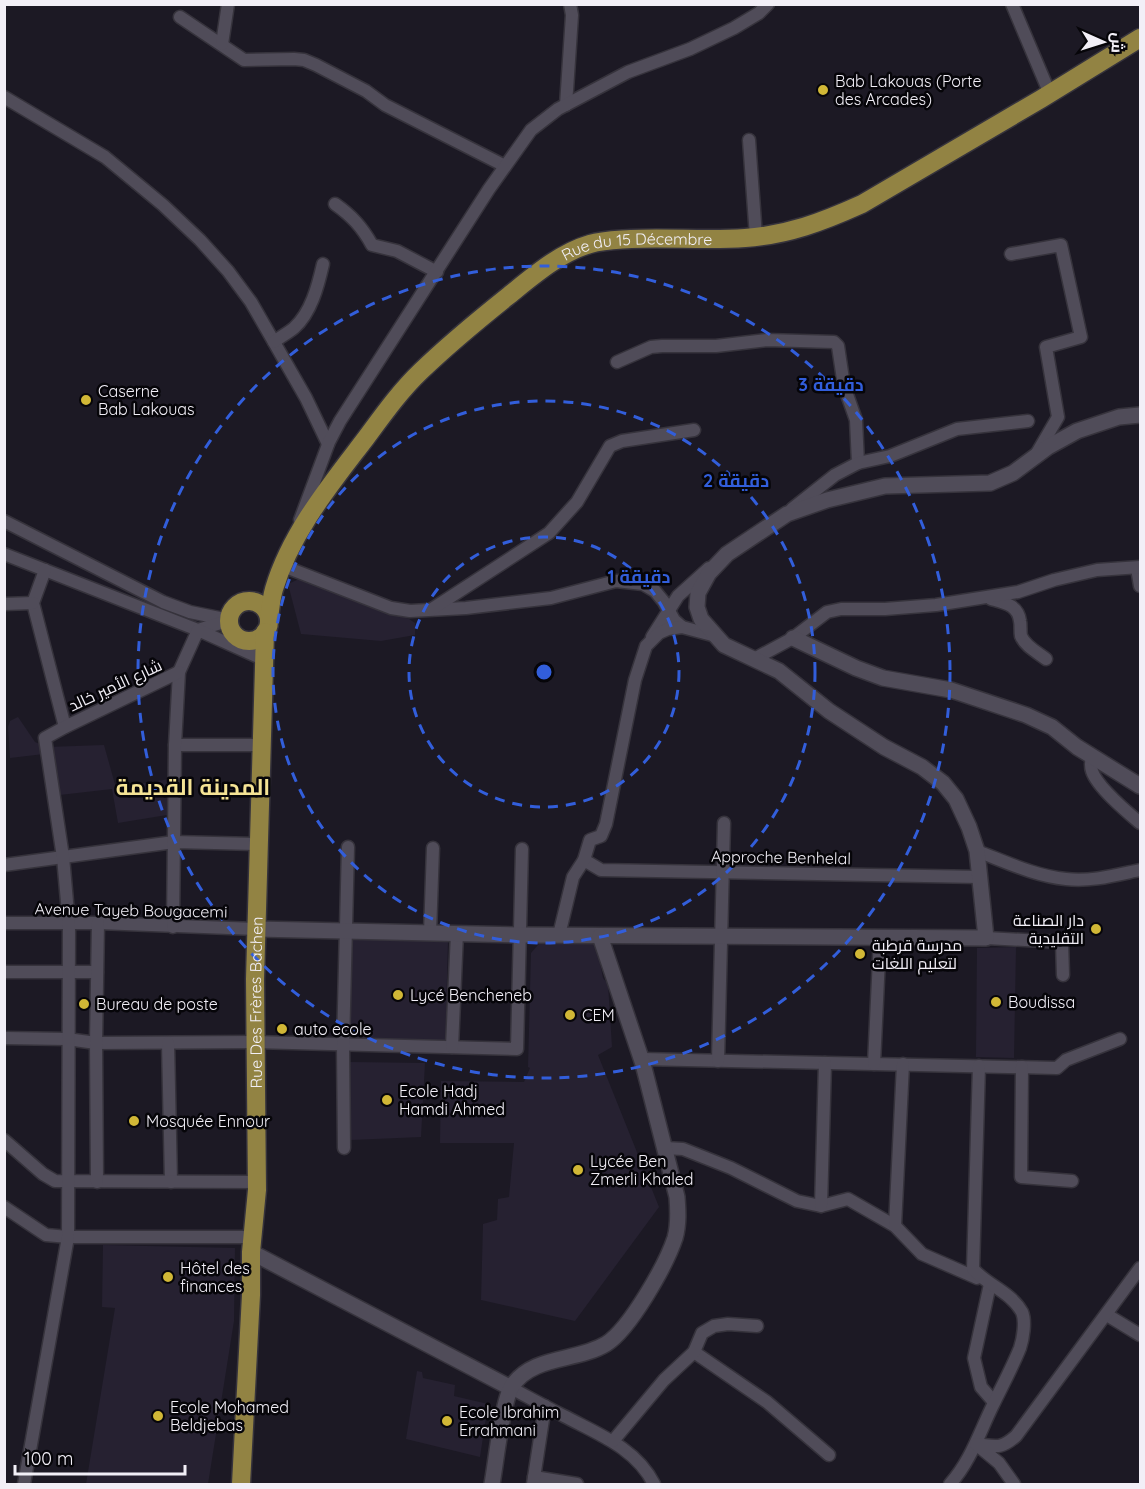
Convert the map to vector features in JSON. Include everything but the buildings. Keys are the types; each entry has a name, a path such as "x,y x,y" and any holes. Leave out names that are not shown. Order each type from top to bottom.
{"main road":[{"name":"Rue du 15 Décembre","path":"261,745 267,626 273,591 283,566 304,524 334,480 396,399 454,339 543,268 590,244 611,240 756,237 804,229 862,204 1050,94 1140,38"},
{"path":"240,603 259,604 267,614 267,626 255,640 243,640 233,632 230,620 233,610 240,603 283,566"},
{"name":"Rue Des Frères Bachen","path":"241,1485 252,1245 257,1190 254,1042 261,745"}],"street":[{"path":"222,44 228,4"},
{"path":"566,105 572,15 570,4"},
{"path":"682,627 674,620 669,609 655,591 643,584 616,581 551,598 466,608 410,611 391,608 283,566 328,444 340,421 489,189 531,130 566,105 628,72 690,49 734,28 759,13 768,4"},
{"path":"1012,4 1050,94"},
{"path":"180,17 244,60 304,60 366,91 385,105 505,166"},
{"path":"4,97 105,157 164,206 200,240 228,271 251,302 306,398 328,444"},
{"path":"749,140 756,237"},
{"path":"335,204 360,224 372,245 397,251 436,272"},
{"path":"1011,254 1061,245 1081,337 1046,347 1058,417 1035,457"},
{"path":"274,342 301,320 316,291 322,264"},
{"path":"617,362 651,347 716,346 767,340 834,342 838,346 844,386 856,420 858,463"},
{"path":"787,514 827,500 885,486 990,483 1013,474 1035,457 1077,431 1119,417 1140,415"},
{"path":"559,935 573,877 584,860 590,840 601,836 606,824 635,680 646,646 678,596 727,554 787,514 835,475 858,463 890,456 957,429 1028,421"},
{"path":"432,609 549,532 577,502 610,446 622,441 694,430"},
{"path":"4,521 163,602 190,612 230,620"},
{"path":"727,554 709,573 698,593 697,607 701,619 724,645 779,671 829,711 884,747 922,767 943,783 956,799 977,851 986,938"},
{"path":"6,559 45,570 198,630 265,660"},
{"path":"754,659 793,638 827,612 841,609 927,606 988,598 1097,570 1139,568 1140,586"},
{"path":"24,1485 68,1237 69,924 63,857 45,738 64,727 33,603 45,570"},
{"path":"988,598 1010,604 1016,610 1020,617 1021,636 1028,645 1046,659"},
{"path":"4,604 33,603"},
{"path":"173,927 175,745 179,672 198,630 230,620"},
{"path":"646,646 659,633 682,627 716,636"},
{"path":"793,638 856,668 883,678 951,690 1026,715 1052,727 1092,756 1140,786"},
{"name":"شارع الأمير خالد","path":"64,727 179,672"},
{"path":"175,745 261,745"},
{"path":"1092,756 1091,770 1096,778 1120,806 1140,823"},
{"path":"718,1061 724,823"},
{"path":"4,865 174,842 259,844"},
{"path":"344,1148 343,1046 348,847"},
{"path":"430,933 433,848"},
{"path":"4,1038 67,1039 96,1043 254,1042 517,1049 522,849"},
{"path":"977,851 1045,876 1068,880 1139,875"},
{"name":"Approche Benhelal","path":"584,860 601,870 980,876"},
{"name":"Avenue Tayeb Bougacemi","path":"4,923 98,923 257,929"},
{"path":"97,1182 98,923"},
{"path":"257,929 600,936 986,938 1062,942 1063,975"},
{"path":"453,1047 457,933"},
{"path":"492,1485 505,1407 511,1388 522,1374 540,1364 586,1352 606,1344 618,1333 641,1304 666,1259 675,1236 679,1215 677,1197 665,1148 642,1059 600,936"},
{"path":"874,1064 880,937"},
{"path":"4,972 97,972"},
{"path":"642,1059 1057,1068 1066,1060 1120,1039"},
{"path":"168,1043 171,1182"},
{"path":"821,1206 825,1063"},
{"path":"895,1226 903,1065"},
{"path":"950,1485 976,1444 1020,1348 1023,1333 1023,1313 1013,1300 988,1283 973,1269 979,1066"},
{"path":"1022,1067 1021,1177 1072,1181"},
{"path":"4,1140 43,1174 55,1181 256,1182"},
{"path":"665,1148 683,1149 731,1168 797,1201 821,1206 848,1199 895,1226 922,1254 988,1283"},
{"path":"4,1207 46,1235 252,1245 511,1388 613,1441 638,1461 654,1485"},
{"path":"976,1444 998,1448 1006,1445 1016,1436 1140,1268"},
{"path":"988,1283 974,1358 981,1388 994,1402"},
{"path":"1107,1315 1140,1335"},
{"path":"613,1441 663,1380 694,1352 702,1333 714,1326 728,1324 757,1326"},
{"path":"694,1352 767,1402 828,1455"},
{"path":"545,1406 533,1481 577,1485"},
{"path":"976,1444 999,1462 1014,1485"}],"shaded area":[{"path":"299,579 409,619 415,623 415,635 381,641 301,634 288,584"},
{"path":"18,717 35,742 47,747 104,745 116,788 169,779 173,814 118,823 112,789 51,796 44,754 10,758 8,727 10,721"},
{"name":"Lycée Ben Zmerli Khaled","path":"544,938 595,938 603,978 608,984 612,1047 598,1055 659,1207 575,1321 481,1300 483,1224 497,1220 498,1199 509,1197 514,1143 440,1143 441,1081 524,1082 530,1068 528,1067 531,953"},
{"name":"Lycé Bencheneb","path":"350,939 448,941 445,1053 347,1049"},
{"name":"Boudissa","path":"1016,947 1014,1058 976,1057 977,948"},
{"name":"Ecole Hadj Hamdi Ahmed","path":"350,1062 425,1063 421,1137 351,1140"},
{"name":"Ecole Mohamed Beldjebas","path":"103,1245 235,1248 234,1321 208,1484 86,1484 115,1308 102,1307"},
{"name":"Ecole Ibrahim Errahmani","path":"417,1371 422,1372 423,1378 455,1385 454,1396 488,1404 480,1457 406,1439"}],"place":[{"name":"Bab Lakouas (Porte des Arcades)","path":"823,90"},
{"name":"Caserne Bab Lakouas","path":"86,400"},
{"name":"دار الصناعة التقليدية","path":"1096,929"},
{"name":"مدرسة قرطبة لتعليم اللغات","path":"860,954"},
{"name":"Lycé Bencheneb","path":"398,995"},
{"name":"Boudissa","path":"996,1002"},
{"name":"Bureau de poste","path":"84,1004"},
{"name":"CEM","path":"570,1015"},
{"name":"auto ecole","path":"282,1029"},
{"name":"Ecole Hadj Hamdi Ahmed","path":"387,1100"},
{"name":"Mosquée Ennour","path":"134,1121"},
{"name":"Lycée Ben Zmerli Khaled","path":"578,1170"},
{"name":"Hôtel des finances","path":"168,1277"},
{"name":"Ecole Mohamed Beldjebas","path":"158,1416"},
{"name":"Ecole Ibrahim Errahmani","path":"447,1421"}],"district":[{"name":"المدينة القديمة","path":"193,787"}]}
